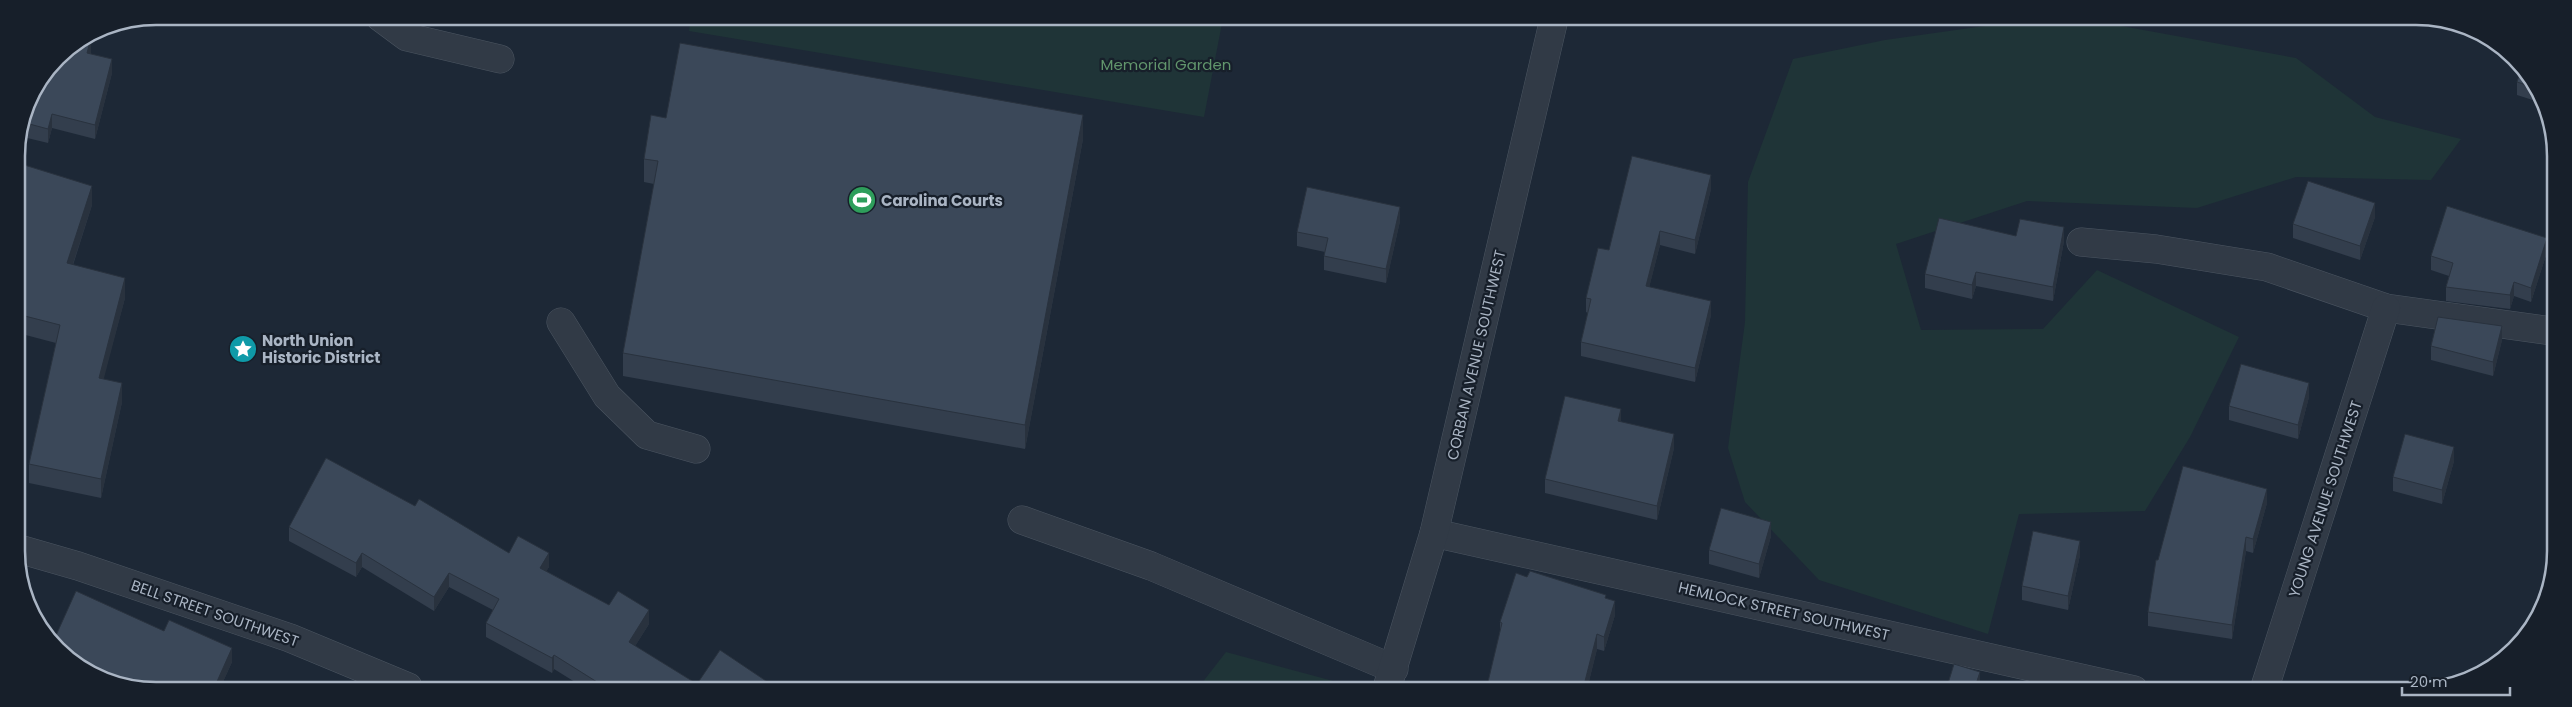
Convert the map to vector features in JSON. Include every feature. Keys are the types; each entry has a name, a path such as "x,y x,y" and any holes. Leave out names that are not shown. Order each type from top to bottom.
{"street":[{"path":"391,25 407,37 500,59"},
{"name":"CORBAN AVENUE SOUTHWEST","path":"1390,679 1434,533 1553,25"},
{"path":"2081,242 2156,249 2267,267 2386,308 2547,330"},
{"name":"YOUNG AVENUE SOUTHWEST","path":"2267,682 2386,308"},
{"path":"561,322 607,396 647,435 696,449"},
{"path":"1022,520 1151,566 1390,679"},
{"name":"HEMLOCK STREET SOUTHWEST","path":"1434,533 2098,682"},
{"name":"BELL STREET SOUTHWEST","path":"25,551 78,566 290,638 396,682"}],"green space":[{"name":"Memorial Garden","path":"690,25 1222,25 1204,117 689,31"},
{"path":"1992,25 2116,25 2296,58 2375,117 2461,139 2431,180 2296,177 2197,208 2027,201 1896,244 1921,330 2043,329 2097,270 2239,337 2190,437 2145,511 2019,514 1988,634 1819,580 1745,502 1728,448 1745,322 1748,182 1793,59 1885,40"},
{"path":"1226,652 1337,682 1203,682"}],"building":[{"name":"Carolina Courts","path":"680,43 1083,115 1025,425 623,353 658,161 644,159 651,115 666,118"},
{"path":"89,44 87,53 112,59 95,125 52,114 48,129 29,124 35,106 52,76 70,58"},
{"path":"2519,75 2526,85 2517,82"},
{"path":"1632,156 1711,175 1695,240 1660,231 1646,286 1711,301 1695,368 1581,342 1591,299 1586,298 1598,248 1609,250"},
{"path":"25,165 92,186 67,263 125,278 99,378 122,383 101,479 29,464 60,325 25,316"},
{"path":"2308,181 2375,203 2360,246 2293,224"},
{"path":"1307,187 1400,207 1386,269 1324,256 1328,238 1297,232"},
{"path":"2447,206 2547,238 2531,288 2514,282 2510,295 2446,287 2453,263 2431,256"},
{"path":"1939,218 2016,236 2020,219 2064,227 2053,287 1976,272 1972,285 1925,274"},
{"path":"2438,317 2502,326 2493,362 2431,346"},
{"path":"2241,364 2309,383 2298,425 2229,406"},
{"path":"1565,396 1621,409 1618,421 1674,434 1657,506 1545,479"},
{"path":"2405,434 2454,447 2442,490 2393,477"},
{"path":"326,458 415,506 419,499 509,553 518,536 549,553 540,568 609,605 618,591 649,610 629,642 694,682 597,682 554,655 552,658 486,623 499,599 449,573 434,597 362,553 356,563 289,527"},
{"path":"2183,466 2267,489 2253,539 2246,537 2232,625 2148,612 2156,560 2158,560"},
{"path":"1721,508 1771,522 1759,564 1709,550"},
{"path":"2033,531 2080,541 2068,596 2022,586"},
{"path":"1530,571 1606,595 1605,598 1615,601 1604,637 1597,634 1585,682 1488,682 1502,623 1500,622 1516,573 1527,577"},
{"path":"76,591 164,631 169,620 232,648 217,682 148,682 114,675 98,668 76,655 56,636"},
{"path":"720,650 768,682 698,682"},
{"path":"1954,664 1980,672 1977,682 1948,682"}],"place":[{"name":"Carolina Courts","path":"862,200"},
{"name":"North Union Historic District","path":"243,349"}]}
